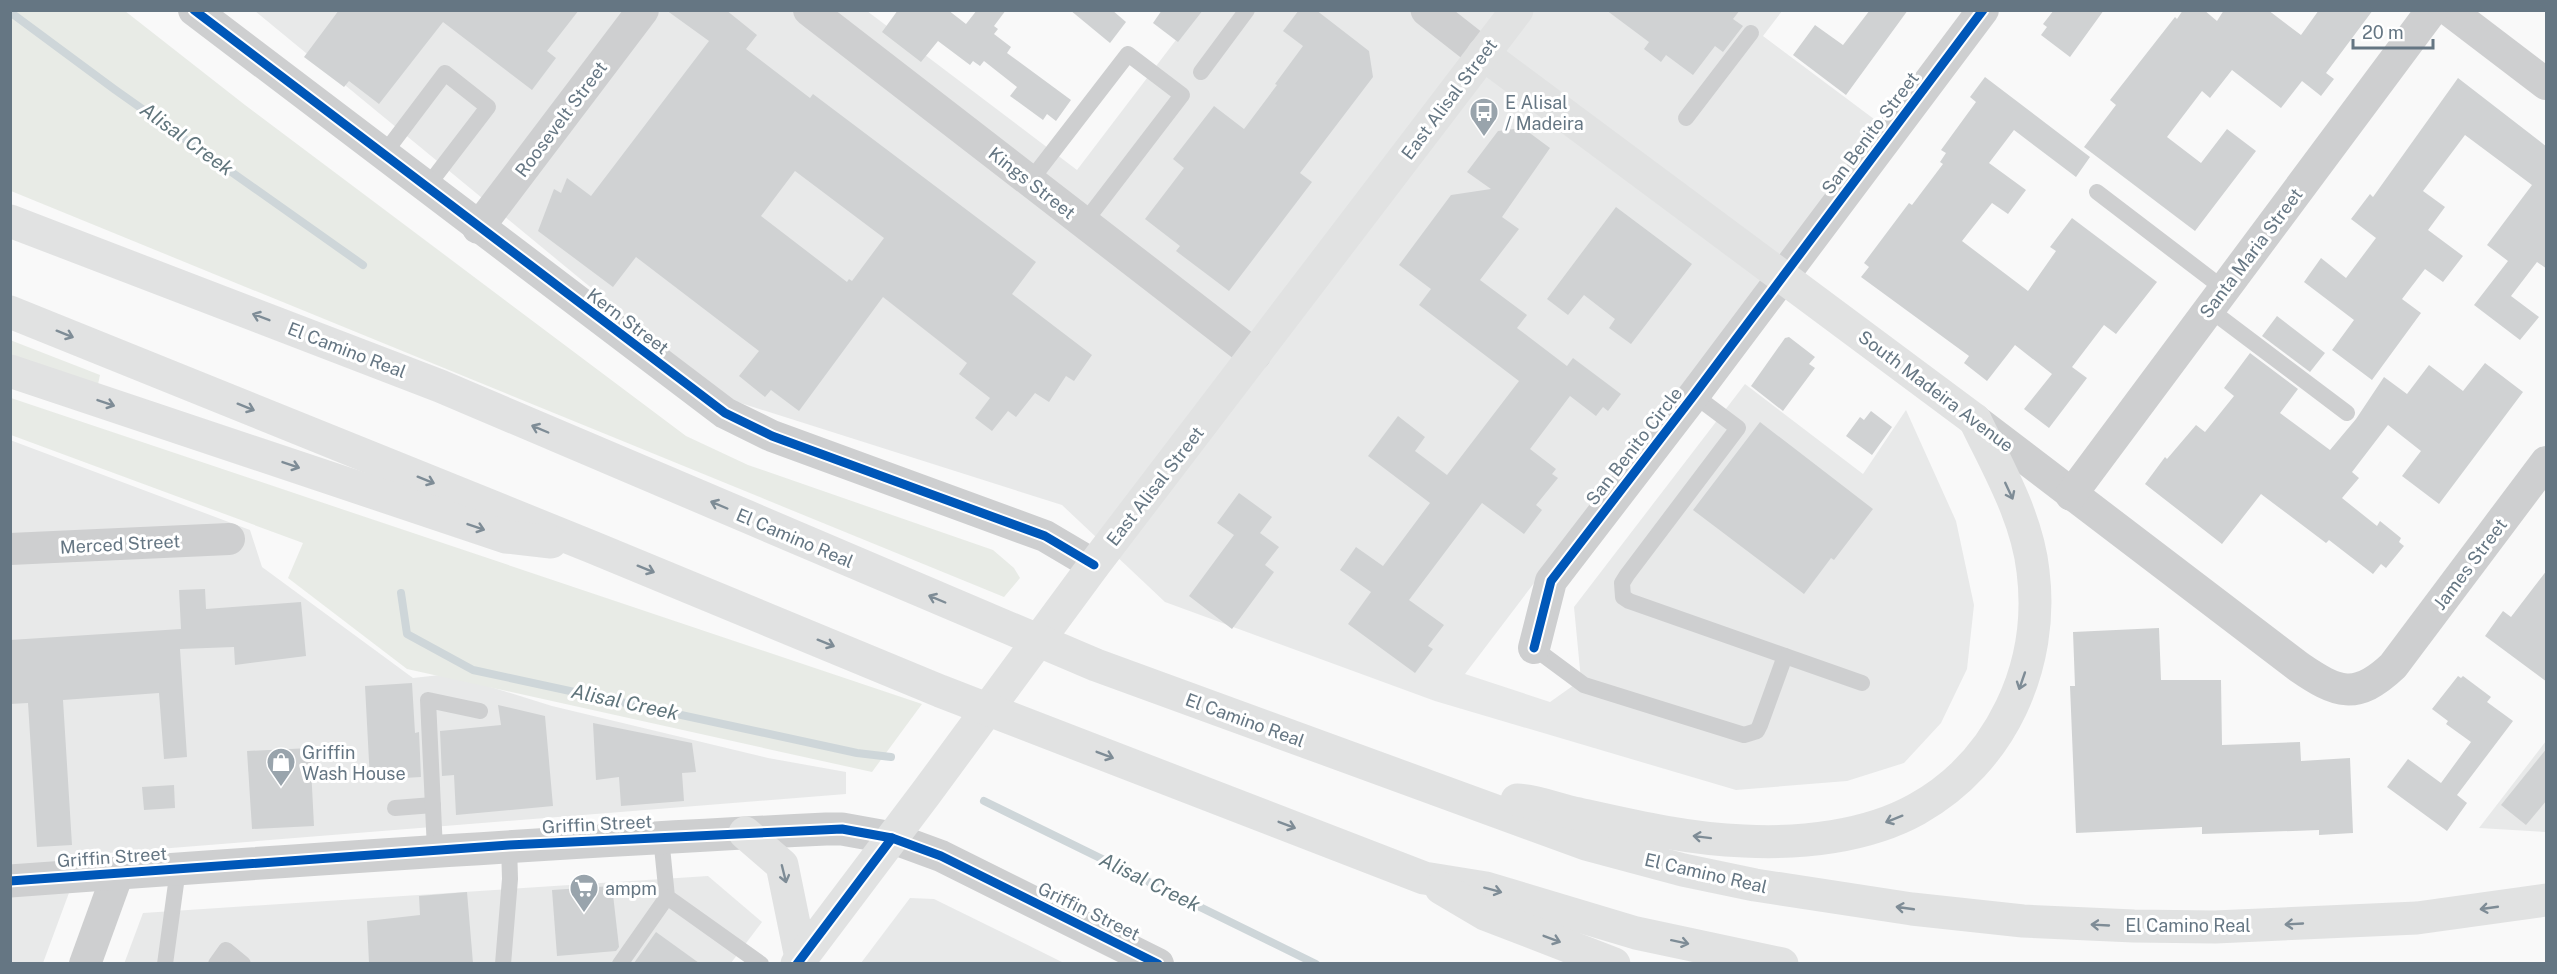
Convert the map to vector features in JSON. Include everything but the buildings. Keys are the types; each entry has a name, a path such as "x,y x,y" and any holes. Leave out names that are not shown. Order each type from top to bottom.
{"main road":[{"name":"East Alisal Street","path":"799,961 1094,565 1517,10"},
{"name":"South Madeira Avenue","path":"1483,54 1975,420"},
{"name":"El Camino Real","path":"10,221 440,386 990,622 1096,665 1586,844 1683,870 1823,897 2023,921 2215,927 2417,918 2547,900"},
{"path":"10,312 592,547 940,691 1424,878 1485,914 1614,963"},
{"path":"10,371 506,537 592,547"},
{"path":"1445,793 1527,800 1628,825 1702,838 1746,842 1810,838 1869,828 1916,809 1936,797 1971,767 2000,730 2022,684 2034,631 2033,570 2025,535 2012,496 1975,420"},
{"path":"745,833 783,865 799,961"},
{"path":"1424,878 1486,888 1636,933 1782,963"}],"street":[{"name":"Kern Street","path":"194,10 478,228 725,413 772,436 1045,536 1094,565"},
{"name":"Roosevelt Street","path":"478,228 643,10"},
{"name":"Kings Street","path":"809,10 1256,355"},
{"path":"1427,10 1483,54"},
{"name":"San Benito Street","path":"1783,276 1983,10"},
{"name":"Santa Maria Street","path":"2071,495 2432,10"},
{"path":"2449,10 2547,84"},
{"name":"San Benito Circle","path":"1534,648 1551,581 1783,276"},
{"name":"South Madeira Avenue","path":"1975,420 2071,495 2323,683 2336,689 2367,686 2381,678 2393,666"},
{"name":"James Street","path":"2393,666 2547,462"},
{"name":"Merced Street","path":"10,549 229,539"},
{"name":"Griffin Street","path":"10,881 509,845 842,829 892,838 941,856 1158,963"},
{"path":"85,963 118,873"}],"lane":[{"path":"1201,72 1248,10"},
{"path":"1686,118 1751,33"},
{"path":"1030,181 1128,54 1182,95 1084,223"},
{"path":"383,155 445,73 488,106 426,188"},
{"path":"2097,192 2347,413"},
{"path":"1694,395 1738,428 1627,575 1622,583 1623,597 1862,683"},
{"path":"1534,648 1584,685 1744,735 1757,731 1785,656"},
{"path":"435,850 428,700 480,711"},
{"path":"395,808 433,804"},
{"path":"620,963 668,897 661,837"},
{"path":"503,963 510,879 509,845"},
{"path":"165,963 178,869"},
{"path":"668,897 761,963"},
{"path":"216,963 226,950 243,963"}],"shaded area":[{"path":"10,11 125,11 245,105 686,436 748,465 993,550 1014,568 1020,578 1004,597 11,191"},
{"path":"255,11 867,11 1077,170 1198,11 1782,11 1763,36 1882,125 1465,674 1550,702 1581,680 1574,607 1745,384 1863,474 1906,410 1956,521 1974,605 1967,669 1941,723 1904,763 1847,781 1736,790 1435,701 1165,602 1062,505 725,398"},
{"path":"10,340 100,375 97,389 11,361"},
{"path":"11,398 922,704 872,772 407,669 288,578 303,543 11,435"},
{"path":"10,440 250,530 262,567 413,678 449,674 552,706 768,758 846,772 846,794 83,855 43,963 11,963"},
{"path":"2546,741 2546,832 2479,828"},
{"path":"708,876 762,922 731,963 124,964 143,913"},
{"path":"910,898 934,899 1064,963 861,963"}],"waterway":[{"name":"Alisal Creek","path":"10,12 114,89 363,265"},
{"name":"Alisal Creek","path":"401,593 407,634 473,670 857,753 891,757"},
{"name":"Alisal Creek","path":"984,801 1316,964"}],"cycle path":[{"path":"194,10 725,413 772,436 1045,536 1094,565"},
{"path":"1534,648 1551,581 1694,395 1983,10"},
{"path":"10,881 509,845 842,829 892,838 941,856 1158,964"},
{"path":"797,964 892,838"}],"place":[{"name":"E Alisal / Madeira","path":"1484,138"},
{"name":"Griffin Wash House","path":"281,788"},
{"name":"ampm","path":"584,914"}]}
